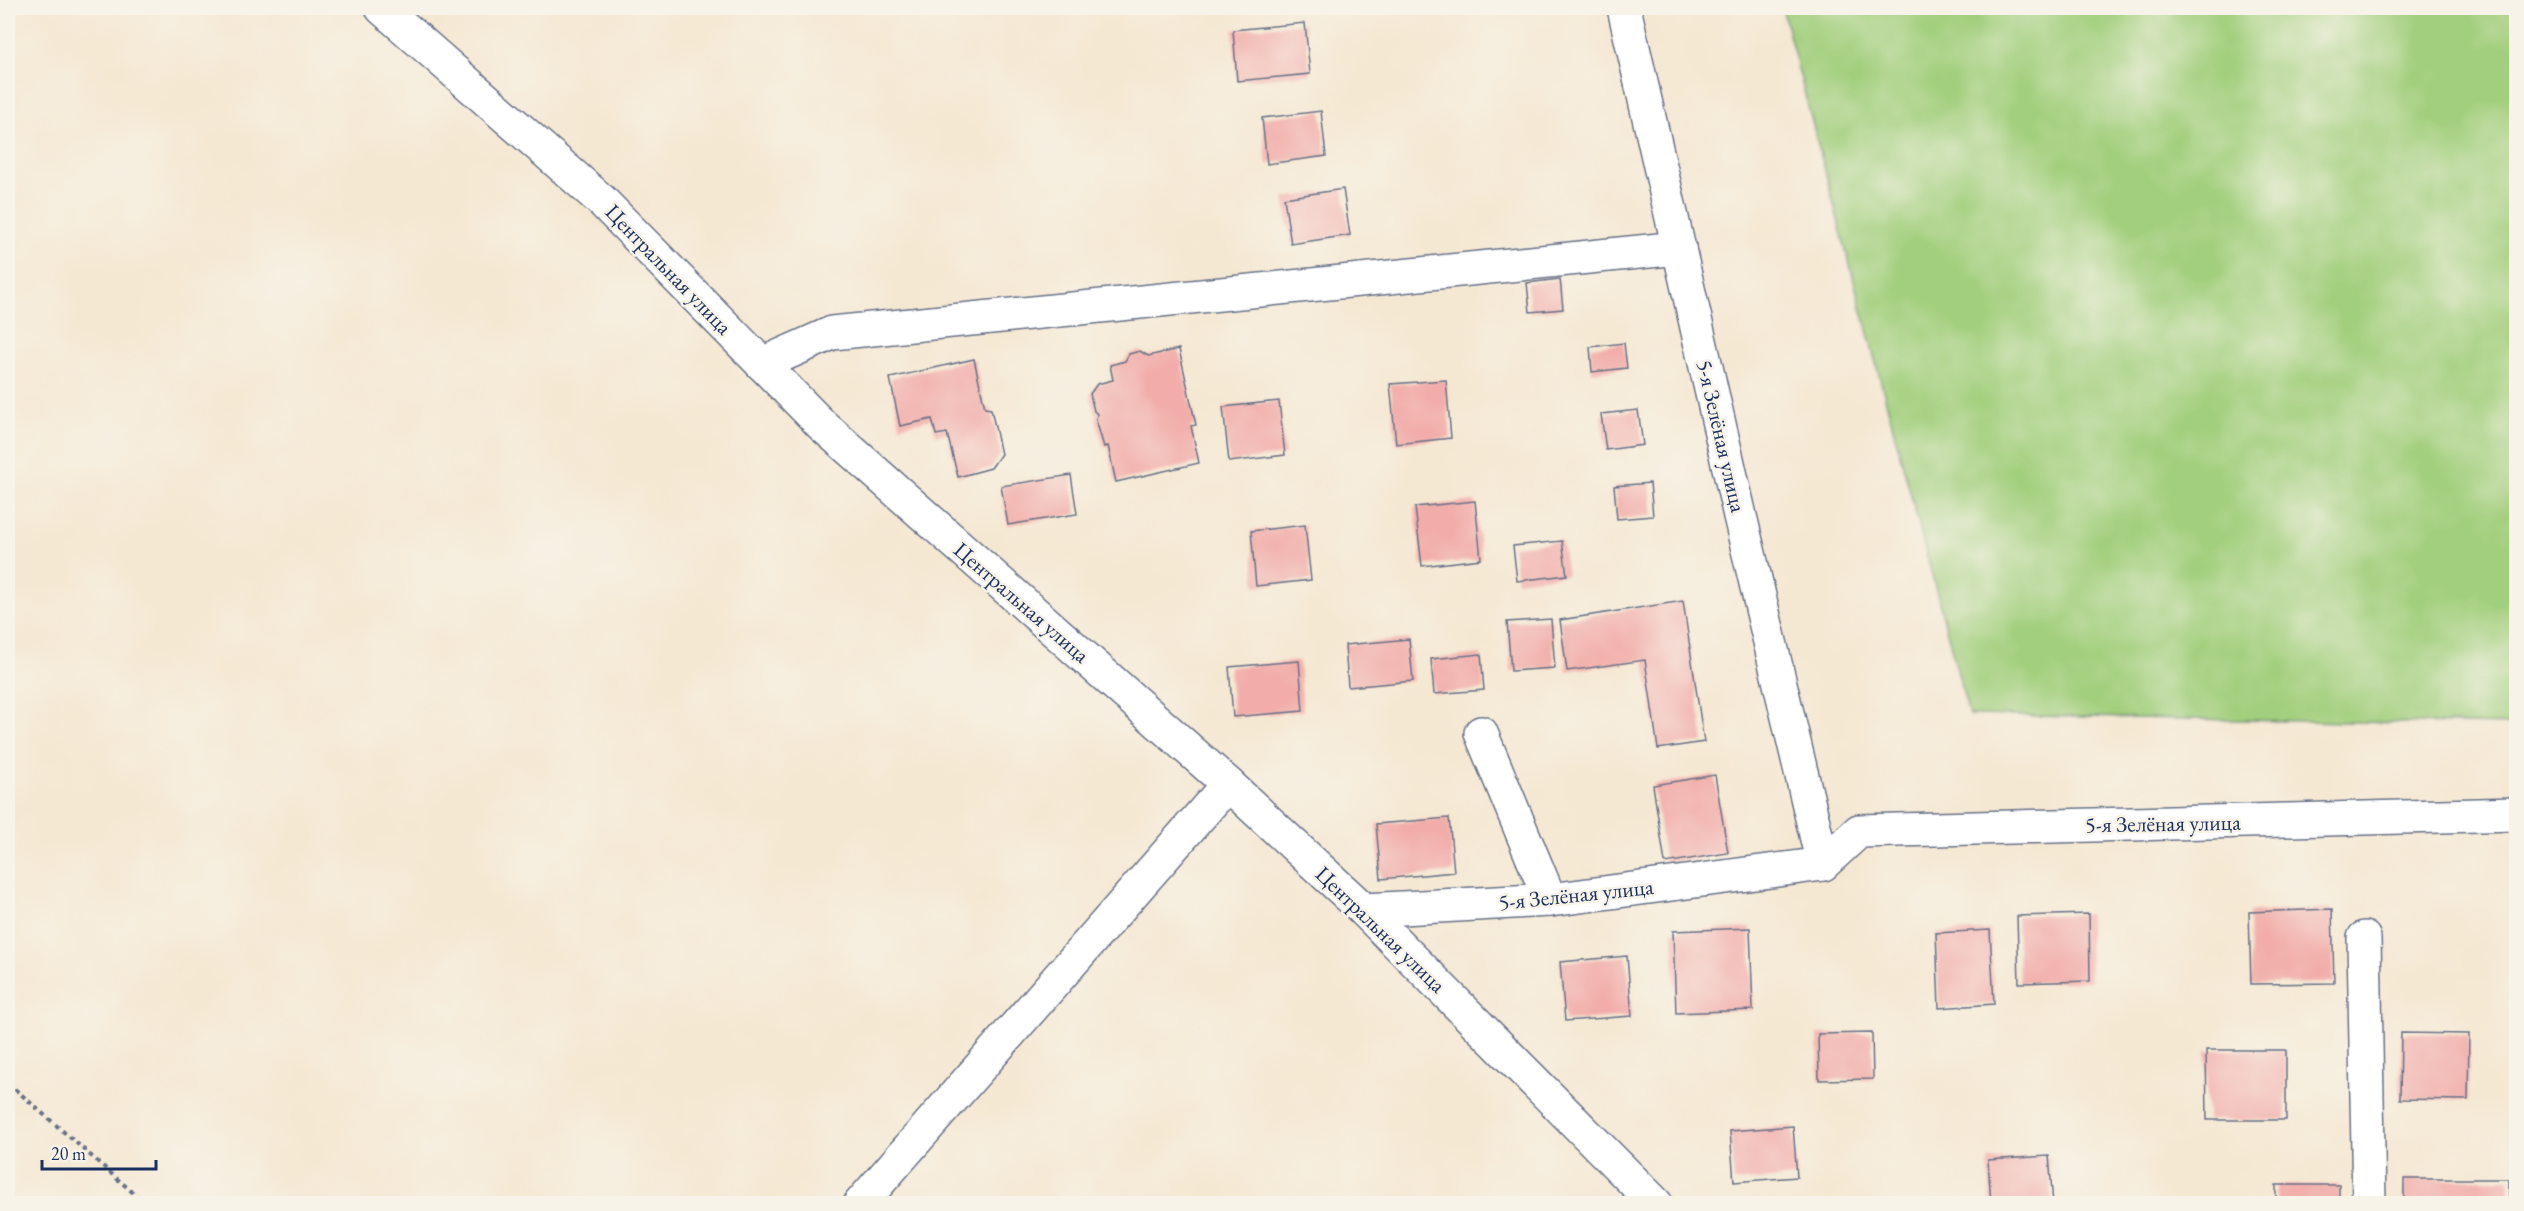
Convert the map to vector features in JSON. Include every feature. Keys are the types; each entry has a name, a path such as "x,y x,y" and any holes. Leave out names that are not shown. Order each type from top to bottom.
{"street":[{"name":"Центральная улица","path":"382,8 602,201 822,425 1228,784 1364,910 1656,1203"},
{"name":"5-я Зелёная улица","path":"1624,8 1822,864"},
{"path":"762,364 832,333 1679,248"},
{"path":"1481,733 1550,900"},
{"path":"860,1203 1228,784"},
{"name":"5-я Зелёная улица","path":"1364,910 1550,900 1822,864 1859,831 2517,814"},
{"path":"2364,938 2369,1203"}],"path":[{"path":"8,1083 146,1203"}],"green space":[{"path":"1782,8 2516,8 2516,725 1969,715"}],"building":[{"path":"1305,23 1310,74 1237,81 1233,30"},
{"path":"1321,111 1326,156 1267,164 1262,118"},
{"path":"1343,189 1350,235 1291,244 1284,198"},
{"path":"1560,279 1563,309 1530,312 1527,283"},
{"path":"1624,343 1627,368 1592,372 1590,347"},
{"path":"1179,349 1196,425 1191,426 1199,463 1116,482 1108,446 1104,447 1090,394 1097,384 1113,380 1110,365 1125,361 1129,354 1140,351 1148,356"},
{"path":"974,359 985,408 991,409 1001,454 991,468 958,477 947,433 936,435 932,419 900,426 890,378"},
{"path":"1446,380 1451,438 1396,444 1390,384"},
{"path":"1279,401 1285,455 1229,462 1223,407"},
{"path":"1638,410 1643,445 1606,450 1601,414"},
{"path":"1071,475 1077,514 1008,525 1001,486"},
{"path":"1650,483 1653,516 1617,519 1614,486"},
{"path":"1475,501 1481,559 1422,566 1415,507"},
{"path":"1305,525 1311,580 1256,586 1251,531"},
{"path":"1562,541 1567,575 1517,581 1513,546"},
{"path":"1683,601 1704,742 1658,749 1645,660 1567,671 1560,620"},
{"path":"1551,619 1555,668 1511,671 1507,622"},
{"path":"1409,639 1413,681 1348,687 1345,645"},
{"path":"1481,654 1484,690 1434,694 1431,659"},
{"path":"1299,661 1303,711 1233,717 1229,667"},
{"path":"1715,775 1728,853 1665,863 1653,785"},
{"path":"1449,818 1454,872 1381,879 1376,824"},
{"path":"2332,909 2334,983 2251,984 2249,912"},
{"path":"2089,914 2090,981 2019,983 2017,916"},
{"path":"1750,928 1753,1010 1676,1013 1673,931"},
{"path":"1990,930 1994,1004 1939,1008 1936,933"},
{"path":"1627,956 1632,1016 1565,1021 1560,962"},
{"path":"1872,1033 1873,1079 1819,1080 1818,1034"},
{"path":"2401,1033 2469,1034 2468,1100 2400,1099"},
{"path":"2206,1050 2286,1050 2286,1120 2207,1120"},
{"path":"1793,1126 1797,1177 1734,1182 1730,1131"},
{"path":"2049,1156 2053,1204 1991,1204 1988,1160"},
{"path":"2404,1179 2509,1179 2509,1204 2404,1204"},
{"path":"2276,1185 2339,1185 2339,1204 2276,1204"}]}
